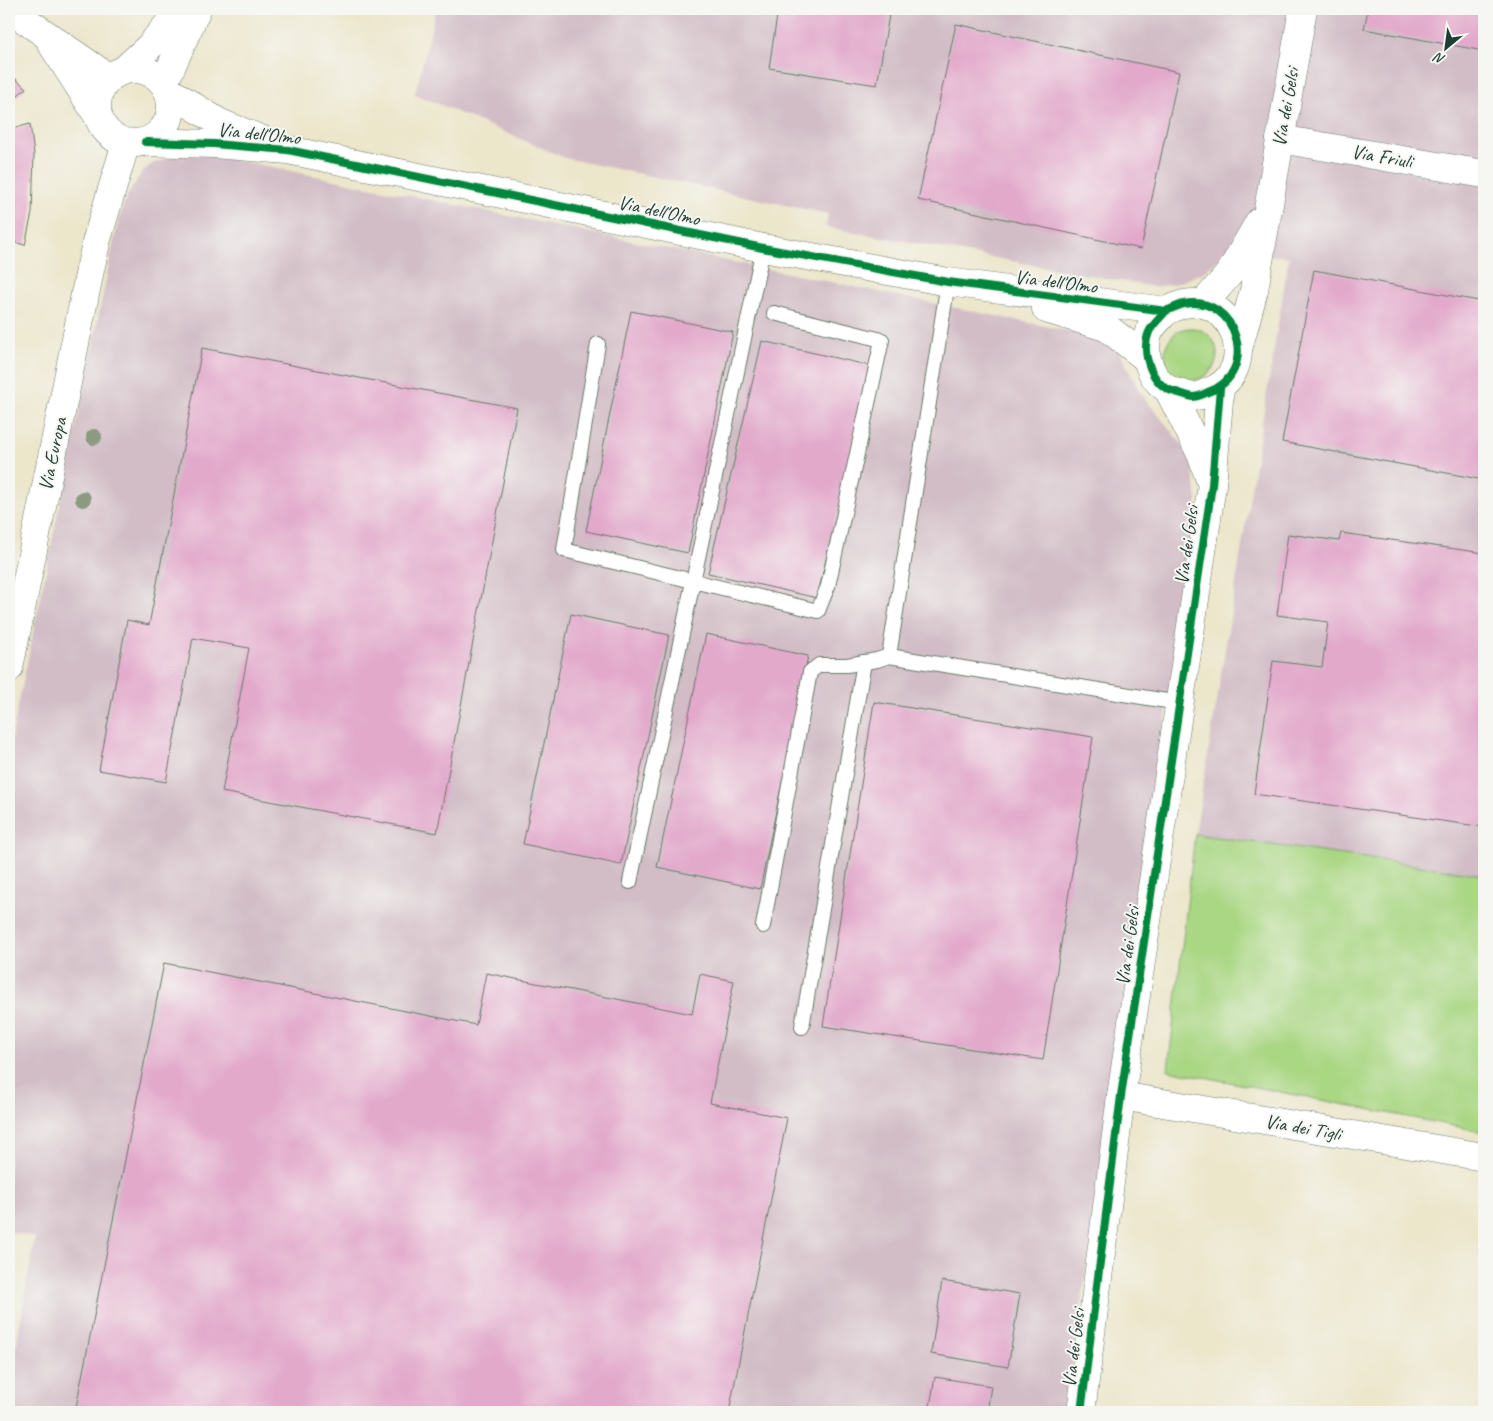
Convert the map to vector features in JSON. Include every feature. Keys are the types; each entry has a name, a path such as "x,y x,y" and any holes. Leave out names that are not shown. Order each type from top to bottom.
{"street":[{"path":"9,9 44,32 117,74 146,70 166,87 172,103 171,116 166,128 157,137 119,133 44,32"},
{"path":"119,133 98,96 117,74 150,46 181,9"},
{"path":"166,87 197,9"},
{"name":"Via dei Gelsi","path":"1239,346 1254,290 1303,9"},
{"name":"Via dell'Olmo","path":"166,87 220,123 288,150"},
{"name":"Via dell'Olmo","path":"119,133 288,150 763,248 980,288 1166,311"},
{"name":"Via Europa","path":"9,668 119,133"},
{"name":"Via Friuli","path":"1280,138 1484,174"},
{"path":"1203,304 1230,273 1268,206"},
{"name":"Via dell'Olmo","path":"980,288 1106,328 1146,358"},
{"path":"1169,390 1194,397 1220,388 1235,370 1239,346 1234,328 1221,313 1203,304 1184,304 1166,311 1149,332 1146,358 1154,377 1169,390 1201,454 1212,485"},
{"name":"Via dei Gelsi","path":"1081,1412 1122,1096 1212,485 1220,388"},
{"name":"Via dei Tigli","path":"1122,1096 1484,1157"}],"lane":[{"path":"630,882 763,248"},
{"path":"890,656 948,282"},
{"path":"598,344 564,550 818,611 828,586 882,340 774,313"},
{"path":"763,926 810,672 818,665 864,662 890,656 1179,703"},
{"path":"802,1027 864,662"}],"shaded area":[{"path":"436,9 1484,9 1484,875 1195,834 1289,257 1228,251 1204,272 1178,283 1154,287 826,227 828,214 565,158 415,94"},
{"path":"181,154 213,155 1103,338 1119,351 1139,391 1183,446 1192,464 1197,499 1066,1412 9,1412 9,1388 35,1237 9,1232 9,750 118,221 127,196 142,172 152,164"}],"green space":[{"path":"1191,328 1201,330 1209,336 1215,344 1217,354 1215,364 1209,372 1201,378 1191,380 1181,378 1173,372 1167,364 1165,354 1167,344 1173,336 1181,330"},
{"path":"1195,834 1484,875 1484,1132 1168,1070"}],"building":[{"path":"778,9 890,9 877,85 769,68"},
{"path":"1368,9 1484,9 1484,51 1364,29"},
{"path":"956,24 1179,72 1141,249 918,200"},
{"path":"9,73 26,88 9,103"},
{"path":"30,124 34,154 32,213 25,245 9,241 9,130"},
{"path":"1314,270 1484,302 1484,480 1282,442"},
{"path":"631,311 733,332 688,553 586,531"},
{"path":"762,341 871,366 817,598 708,573"},
{"path":"202,348 517,408 437,833 222,792 249,648 193,638 166,782 99,770 127,620 149,625"},
{"path":"1341,533 1484,553 1484,827 1254,794 1273,661 1322,667 1328,622 1277,615 1288,534 1339,541"},
{"path":"571,614 669,635 621,865 523,844"},
{"path":"706,634 808,656 760,889 657,867"},
{"path":"874,702 1093,737 1043,1060 823,1026"},
{"path":"164,963 476,1025 486,973 692,1014 700,974 734,981 710,1103 787,1118 729,1412 75,1412"},
{"path":"942,1281 1020,1294 1008,1367 931,1354"},
{"path":"935,1377 991,1386 987,1412 929,1412"}],"cycle path":[{"path":"145,142 214,144 288,150 763,248 948,282 1166,311 1184,304 1202,304 1218,311 1229,322 1236,337 1238,353 1234,369 1224,383 1205,394 1193,397 1167,389 1154,376 1147,359 1147,340 1150,329 1166,311"},
{"path":"1081,1412 1121,1096 1212,485 1220,388"}]}
